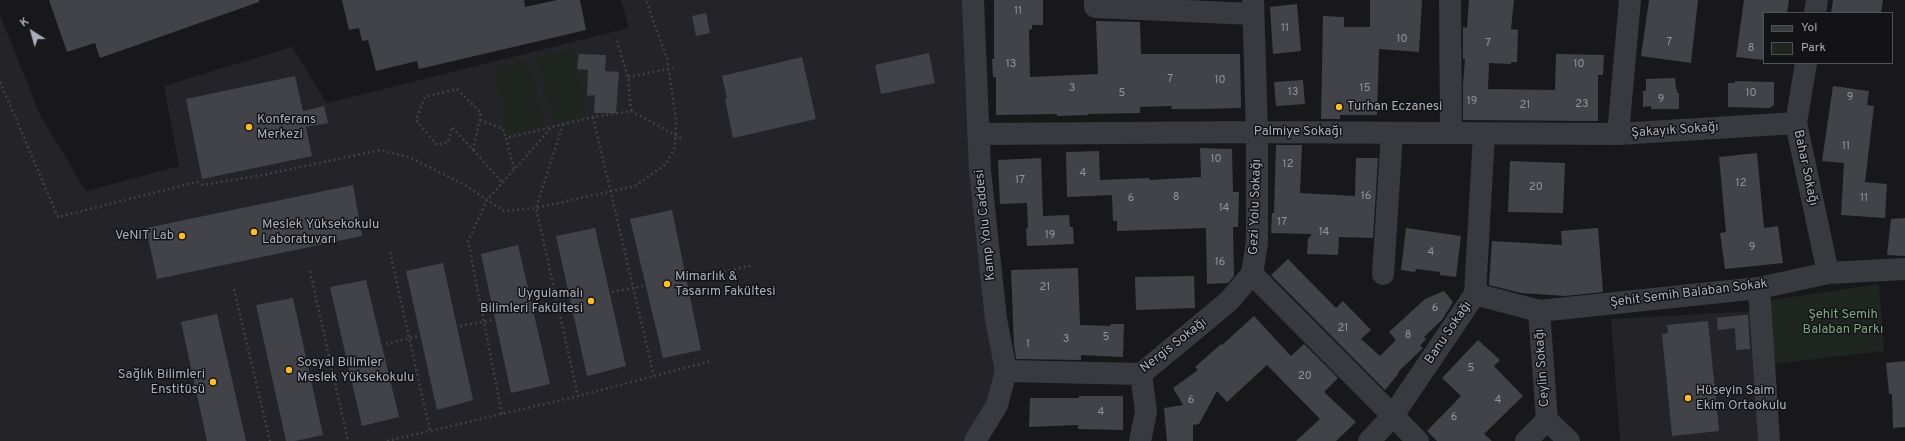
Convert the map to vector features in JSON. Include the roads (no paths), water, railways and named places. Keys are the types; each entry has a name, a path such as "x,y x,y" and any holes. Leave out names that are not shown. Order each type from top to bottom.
{"street":[{"name":"Kamp Yolu Caddesi","path":"973,0 980,170 996,319 1006,371 997,405 975,441"},
{"path":"1095,0 1095,7 1253,7"},
{"path":"1450,0 1451,133"},
{"name":"Şakayık Sokağı","path":"1630,0 1618,134 1796,123"},
{"path":"1815,12 1817,0"},
{"name":"Gezi Yolu Sokağı","path":"1253,7 1257,132 1256,243 1252,274 1392,417 1418,441"},
{"name":"Bahar Sokağı","path":"1806,64 1796,123 1828,273"},
{"name":"Palmiye Sokağı","path":"978,134 1257,132 1618,134"},
{"path":"1383,274 1392,132"},
{"name":"Banu Sokağı","path":"1369,441 1392,417 1475,294 1484,134"},
{"name":"Şehit Semih Balaban Sokak","path":"1475,294 1539,311 1759,288 1828,273 1905,269"},
{"name":"Nergis Sokağı","path":"1006,371 1141,374 1229,301 1252,274"},
{"path":"1759,288 1769,441"},
{"name":"Ceylin Sokağı","path":"1526,441 1547,420 1539,311"},
{"path":"1140,441 1146,412 1141,374"},
{"path":"1547,420 1569,441"}],"place":[{"name":"Turhan Eczanesi","path":"1339,107"},
{"name":"Konferans Merkezi","path":"249,127"},
{"name":"Meslek Yüksekokulu Laboratuvarı","path":"254,232"},
{"name":"VeNIT Lab","path":"182,236"},
{"name":"Mimarlık & Tasarım Fakültesi","path":"667,284"},
{"name":"Uygulamalı Bilimleri Fakültesi","path":"591,301"},
{"name":"Sosyal Bilimler Meslek Yüksekokulu","path":"289,370"},
{"name":"Sağlık Bilimleri Enstitüsü","path":"213,382"},
{"name":"Hüseyin Saim Ekim Ortaokulu","path":"1688,398"}],"park label":[{"name":"Şehit Semih Balaban Parkı","path":"1843,322"}]}
